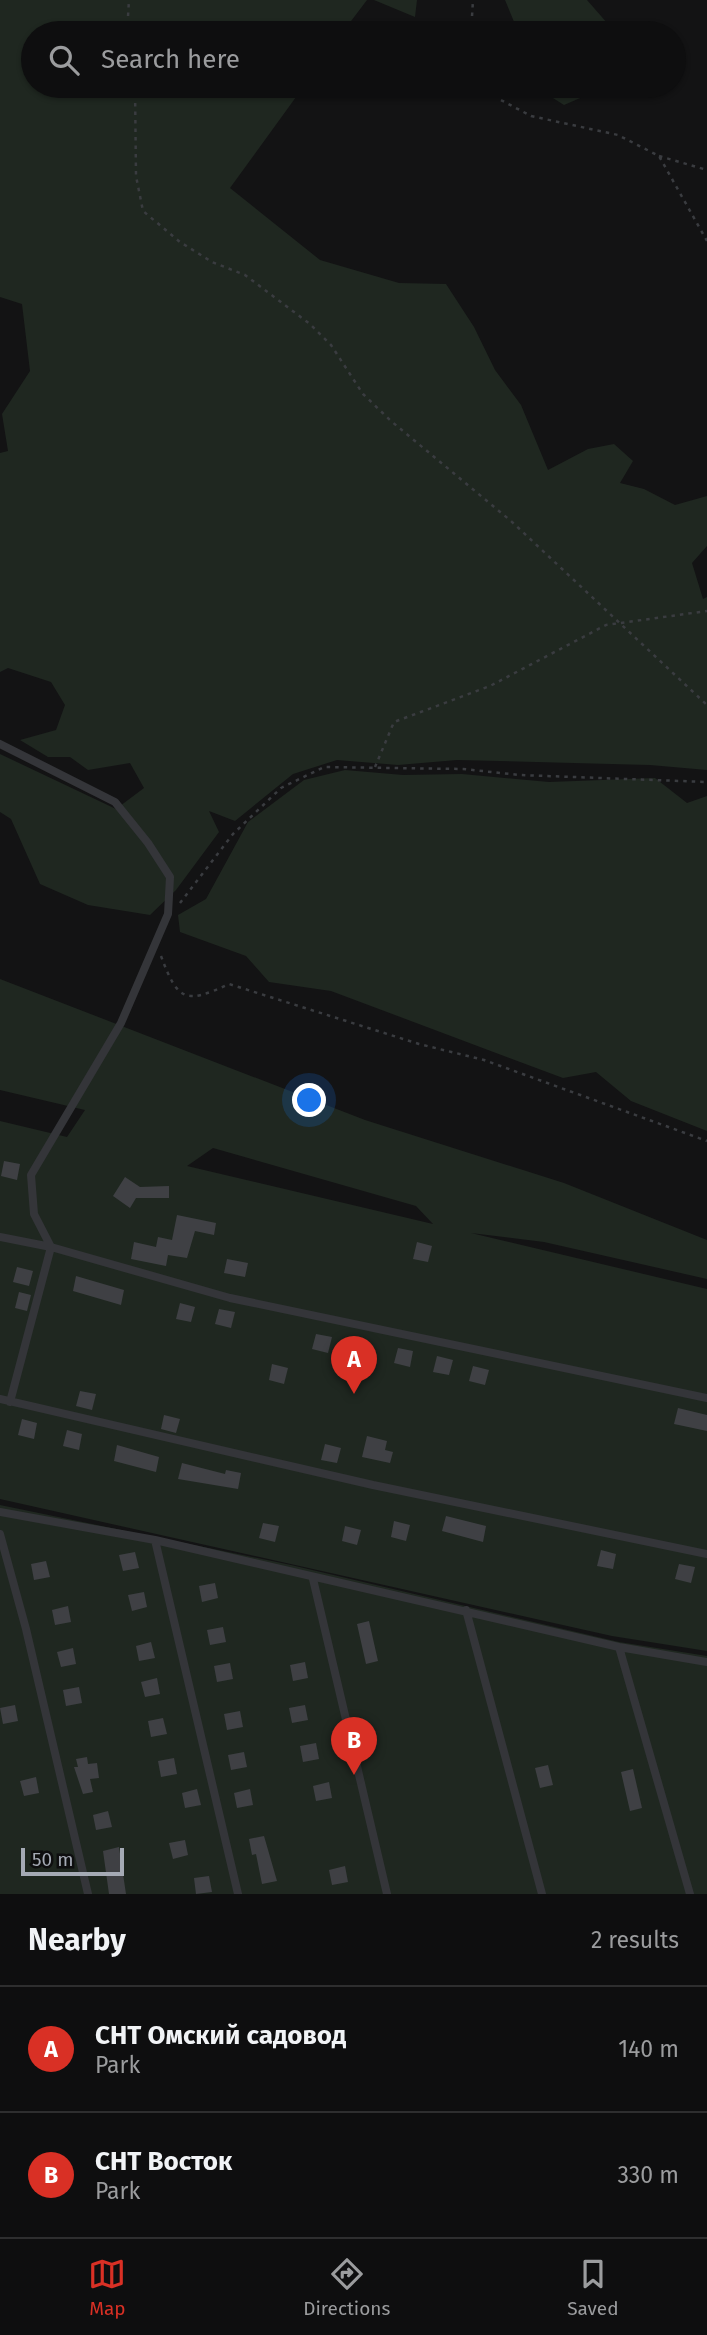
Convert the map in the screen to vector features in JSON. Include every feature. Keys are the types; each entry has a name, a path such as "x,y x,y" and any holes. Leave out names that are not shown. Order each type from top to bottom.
{"lane":[{"path":"0,744 115,802 148,843 170,877 168,914 121,1023 31,1175 34,1214 51,1247 10,1402"},
{"path":"0,1237 51,1247 230,1298 707,1398"},
{"path":"0,1399 373,1485 707,1554"},
{"path":"0,1512 155,1540 313,1579 466,1610 619,1647 707,1662"},
{"path":"0,1534 26,1629 88,1894"},
{"path":"155,1540 181,1662 238,1894"},
{"path":"313,1579 387,1894"},
{"path":"466,1610 542,1894"},
{"path":"619,1647 690,1894"}],"path":[{"path":"128,21 129,0"},
{"path":"472,21 473,0"},
{"path":"135,98 136,176 143,211 180,242 212,262 245,275 310,324 331,345 363,394 391,421 511,521 616,623 707,705"},
{"path":"498,98 531,116 618,135 659,156 707,170"},
{"path":"659,156 707,242"},
{"path":"374,766 394,722 490,686 606,625 707,611"},
{"path":"168,914 191,892 233,834 281,788 324,767 374,766 707,782"},
{"path":"156,943 171,984 184,993 199,998 229,984 419,1044 484,1060 707,1141"}],"shaded area":[{"path":"0,0 367,0 351,21 21,21 21,98 295,98 230,188 320,260 399,283 446,284 474,327 495,370 521,405 548,470 588,449 614,444 633,461 620,483 644,489 675,505 707,496 707,546 692,563 703,599 707,597 707,770 650,765 457,760 398,765 337,760 293,774 235,821 209,811 219,832 176,890 150,915 88,905 40,884 11,819 0,812 0,754 116,809 144,788 130,763 88,770 70,757 48,757 20,740 56,730 65,705 51,682 8,668 0,672 0,453 8,451 2,414 30,371 22,304 0,297"},
{"path":"374,0 417,0 415,17"},
{"path":"505,0 587,0 605,21 514,21"},
{"path":"553,98 580,98 564,105"},
{"path":"345,770 403,775 462,774 549,782 655,778 687,803 707,796 707,1131 631,1101 596,1072 563,1078 331,991 269,982 246,956 180,932 178,915 206,899 248,822 304,780"},
{"path":"0,979 365,1120 564,1183 707,1240 707,1279 544,1242 471,1233 707,1289 707,1651 612,1636 0,1499 0,1121 67,1137 85,1110 0,1090","holes":["213,1148 416,1206 433,1224 187,1166"]},
{"path":"0,1505 291,1565 619,1642 707,1656 707,1894 0,1894"}],"building":[{"path":"4,1161 20,1164 17,1180 1,1176"},
{"path":"125,1177 140,1187 169,1186 169,1198 136,1198 130,1208 113,1196"},
{"path":"177,1215 216,1223 214,1235 195,1231 187,1258 168,1255 166,1266 131,1259 134,1242 156,1247 158,1237 172,1240"},
{"path":"417,1242 432,1246 428,1262 413,1259"},
{"path":"227,1259 248,1263 245,1277 224,1273"},
{"path":"17,1267 33,1271 29,1286 13,1282"},
{"path":"76,1276 124,1290 121,1305 73,1291"},
{"path":"19,1292 31,1295 27,1311 15,1308"},
{"path":"180,1303 195,1307 191,1322 176,1319"},
{"path":"219,1309 235,1312 231,1328 215,1324"},
{"path":"316,1334 332,1337 328,1353 312,1349"},
{"path":"398,1348 413,1351 410,1367 394,1363"},
{"path":"437,1356 453,1360 449,1375 433,1372"},
{"path":"272,1364 288,1368 284,1384 269,1380"},
{"path":"473,1366 489,1370 485,1385 469,1381"},
{"path":"80,1391 96,1394 92,1410 76,1406"},
{"path":"678,1408 707,1415 707,1431 674,1424"},
{"path":"164,1415 180,1419 176,1433 161,1429"},
{"path":"22,1419 37,1423 34,1439 18,1435"},
{"path":"67,1430 82,1434 79,1450 63,1446"},
{"path":"367,1436 387,1441 385,1450 393,1452 390,1463 362,1457"},
{"path":"325,1444 341,1448 337,1463 321,1460"},
{"path":"117,1445 159,1457 156,1472 114,1461"},
{"path":"182,1463 225,1474 226,1470 241,1473 238,1489 178,1479"},
{"path":"446,1516 486,1526 483,1542 442,1531"},
{"path":"394,1521 410,1525 406,1541 391,1537"},
{"path":"263,1523 279,1526 275,1542 259,1538"},
{"path":"345,1526 361,1530 357,1545 342,1541"},
{"path":"601,1550 616,1554 613,1569 597,1566"},
{"path":"135,1552 139,1568 123,1571 119,1555"},
{"path":"46,1561 50,1577 34,1580 31,1564"},
{"path":"679,1564 695,1567 691,1583 675,1579"},
{"path":"215,1583 218,1598 202,1602 199,1586"},
{"path":"144,1592 147,1607 132,1611 128,1595"},
{"path":"68,1606 71,1622 55,1625 52,1610"},
{"path":"369,1621 378,1661 366,1664 357,1624"},
{"path":"223,1627 226,1642 210,1645 207,1630"},
{"path":"151,1642 155,1658 139,1661 136,1646"},
{"path":"73,1648 76,1664 61,1667 57,1652"},
{"path":"305,1662 308,1678 293,1681 290,1665"},
{"path":"230,1663 233,1679 217,1682 214,1666"},
{"path":"157,1678 160,1694 145,1697 141,1682"},
{"path":"79,1687 82,1703 66,1706 63,1690"},
{"path":"15,1705 18,1721 3,1724 0,1708"},
{"path":"305,1705 308,1720 292,1723 289,1708"},
{"path":"240,1711 243,1727 227,1730 224,1714"},
{"path":"163,1718 167,1734 151,1737 148,1721"},
{"path":"316,1743 319,1759 303,1762 300,1746"},
{"path":"244,1752 247,1767 231,1770 228,1755"},
{"path":"87,1757 88,1764 97,1763 99,1778 90,1779 93,1792 83,1794 74,1767 78,1767 76,1759"},
{"path":"174,1758 177,1774 161,1777 158,1761"},
{"path":"548,1765 553,1785 540,1788 535,1768"},
{"path":"633,1769 642,1808 630,1811 621,1772"},
{"path":"36,1777 39,1793 24,1796 20,1781"},
{"path":"329,1782 332,1798 316,1801 313,1786"},
{"path":"197,1789 201,1805 185,1808 182,1793"},
{"path":"250,1789 253,1805 237,1808 234,1793"},
{"path":"108,1811 112,1827 96,1830 93,1815"},
{"path":"264,1836 277,1881 262,1884 256,1854 252,1855 249,1839"},
{"path":"185,1840 188,1855 173,1859 169,1843"},
{"path":"119,1847 126,1894 109,1894 103,1851"},
{"path":"345,1866 348,1882 332,1885 329,1870"},
{"path":"209,1876 212,1892 196,1894 194,1878"}],"place":[{"name":"СНТ Омский садовод","path":"354,1394"},
{"name":"СНТ Восток","path":"354,1775"}]}
